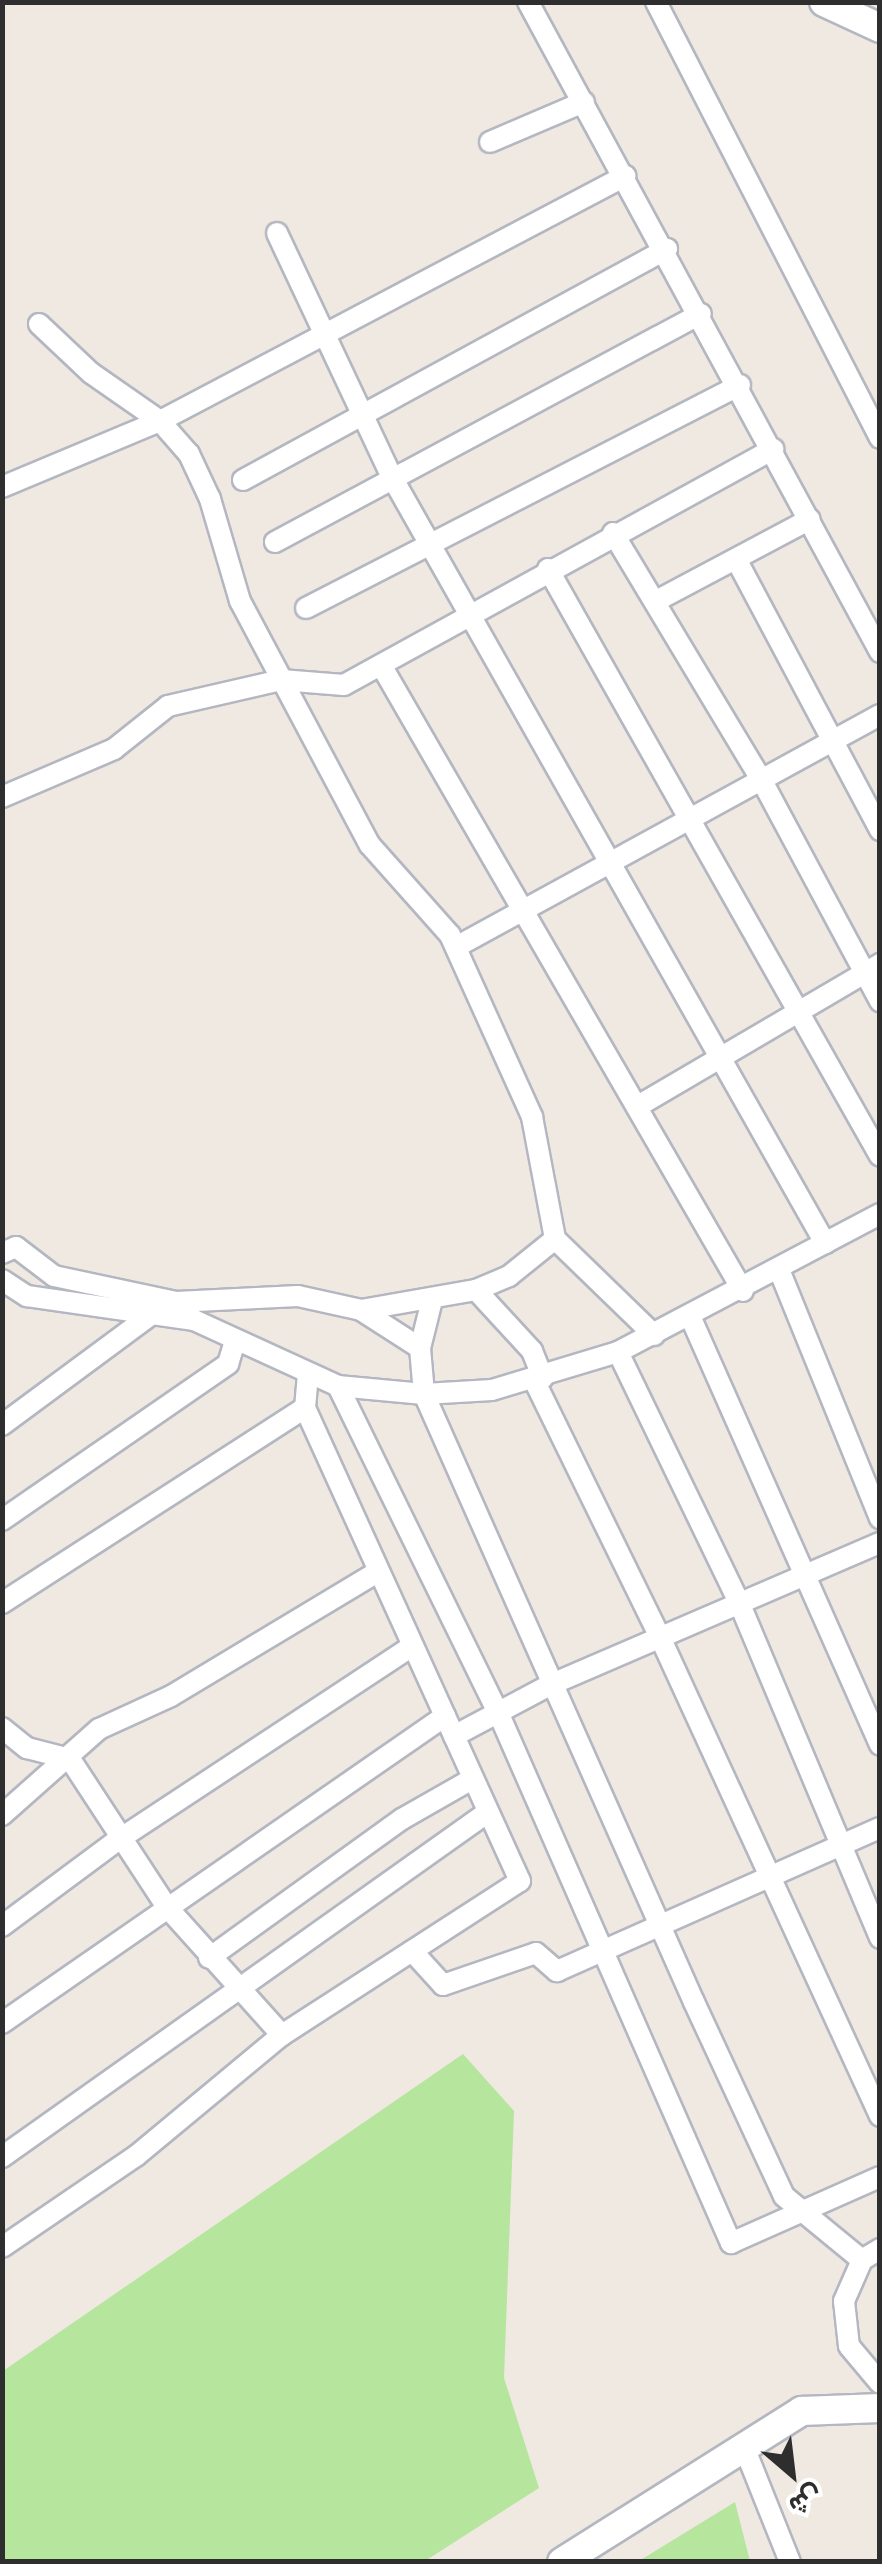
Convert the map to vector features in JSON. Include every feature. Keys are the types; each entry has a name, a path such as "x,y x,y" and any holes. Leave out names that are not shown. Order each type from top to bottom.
{"main road":[{"path":"824,2 880,28"},
{"path":"562,2562 802,2411 880,2408"}],"street":[{"path":"528,2 667,250 880,652"},
{"path":"656,2 880,438"},
{"path":"490,142 584,102"},
{"path":"2,487 160,421 324,338 625,176"},
{"path":"277,233 393,479 825,1243"},
{"path":"243,480 667,250"},
{"path":"275,542 701,314"},
{"path":"39,324 91,373 160,421 189,454 210,499 240,601 370,846 456,947 532,1117 555,1238 654,1335"},
{"path":"306,608 740,385"},
{"path":"2,798 46,773 114,749 168,706 281,680 344,686 612,533 773,449"},
{"path":"656,601 810,519"},
{"path":"612,533 873,968 880,1001"},
{"path":"736,559 880,830"},
{"path":"548,569 688,824 880,1156"},
{"path":"382,666 743,1290"},
{"path":"456,947 688,824 880,715"},
{"path":"638,1106 873,968"},
{"path":"2,1280 28,1296 148,1317 194,1320 338,1386 424,1394 539,1380 618,1352 780,1272 825,1243 877,1221"},
{"path":"360,1310 476,1290 509,1276 555,1238"},
{"path":"2,1254 16,1247 54,1276 176,1302 298,1296 360,1310 420,1348"},
{"path":"780,1272 880,1518"},
{"path":"476,1290 532,1351 539,1380 660,1637 766,1878 880,2116"},
{"path":"432,1300 420,1348 424,1394 784,2196 871,2255 844,2302 849,2346 880,2383"},
{"path":"690,1316 880,1744"},
{"path":"2,1424 148,1317"},
{"path":"2,1520 228,1364 235,1341"},
{"path":"618,1352 741,1607 838,1846 880,1938"},
{"path":"2,2248 136,2156 282,2035 520,1881 376,1572 305,1408 308,1375"},
{"path":"338,1386 498,1712 599,1951 732,2243 880,2177"},
{"path":"2,1603 305,1408"},
{"path":"454,1736 552,1684 741,1607 880,1543"},
{"path":"2,1816 98,1729 171,1696 376,1572"},
{"path":"2,1926 118,1840 412,1646"},
{"path":"2,2024 444,1716"},
{"path":"2,1728 27,1748 70,1758 118,1840 167,1906 209,1958 238,1984 282,2035"},
{"path":"209,1958 402,1819 472,1779"},
{"path":"2,2157 238,1984 488,1812"},
{"path":"412,1951 443,1985 536,1952 558,1971 659,1922 880,1828"},
{"path":"744,2448 790,2562"}],"green space":[{"path":"463,2054 514,2111 504,2378 539,2488 425,2561 3,2561 3,2371"},
{"path":"735,2502 750,2561 639,2561"}]}
